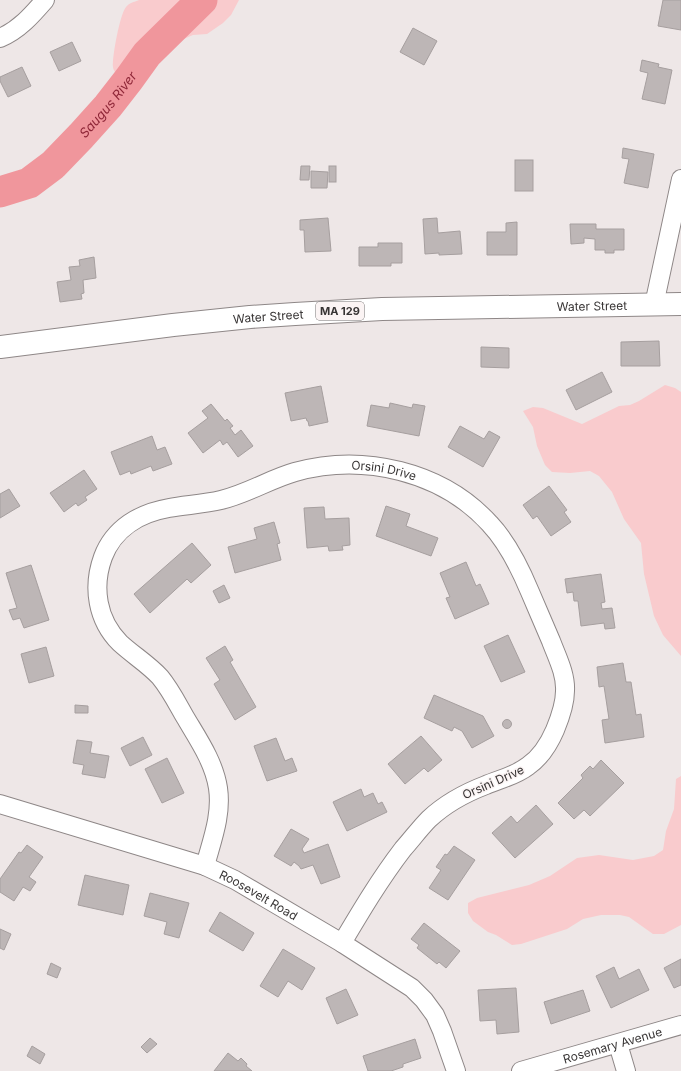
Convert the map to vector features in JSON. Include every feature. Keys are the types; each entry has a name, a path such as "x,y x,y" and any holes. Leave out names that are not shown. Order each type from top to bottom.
{"main road":[{"name":"Water Street","path":"0,347 180,324 295,314 382,309 681,304"}],"street":[{"path":"0,38 27,20 45,0"},
{"path":"654,305 681,179"},
{"name":"Orsini Drive","path":"205,866 218,814 219,790 216,778 207,755 165,684 148,665 113,636 102,615 99,606 97,581 103,558 112,541 126,525 148,513 169,508 226,499 294,472 335,464 378,466 421,477 440,485 459,497 481,515 495,530 514,557 562,669 566,690 565,698 556,728 549,743 538,757 524,769 461,796 432,816 393,862 342,943"},
{"name":"Roosevelt Road","path":"0,804 205,866 235,880 342,943 412,988 424,1000 439,1022 456,1071"},
{"name":"Rosemary Avenue","path":"521,1071 681,1025"},
{"path":"618,1044 626,1071"}],"shaded area":[{"path":"139,0 239,0 231,15 223,23 207,34 193,35 165,47 120,73 115,72 113,62 121,18 127,6"},
{"path":"665,385 675,388 681,392 681,656 663,635 654,616 644,574 641,543 624,519 612,492 599,476 590,471 570,473 552,472 545,465 537,446 533,427 523,411 533,407 543,408 582,424 619,406 630,405 639,401"},
{"path":"681,776 681,925 664,934 653,934 629,917 620,915 601,915 583,919 567,929 521,944 512,945 488,932 473,921 468,913 468,903 477,898 529,885 550,876 577,858 599,855 633,860 654,856 663,850 666,831 674,809 676,779"}],"building":[{"path":"663,0 681,0 681,30 658,26"},
{"path":"413,28 437,41 424,65 400,52"},
{"path":"72,42 81,61 59,71 50,52"},
{"path":"642,60 659,64 658,67 672,70 665,104 642,99 648,73 640,71"},
{"path":"22,67 31,86 8,97 0,81 0,77"},
{"path":"623,148 654,154 648,188 624,183 629,159 622,158"},
{"path":"515,160 533,160 533,191 515,191"},
{"path":"301,166 310,166 309,180 300,180"},
{"path":"329,166 336,166 336,182 329,182"},
{"path":"311,171 328,172 327,188 311,188"},
{"path":"328,218 331,251 305,252 304,230 300,230 300,220"},
{"path":"437,218 438,233 460,231 462,254 425,254 423,219"},
{"path":"517,222 517,255 487,255 487,232 506,232 506,223"},
{"path":"570,224 596,224 596,229 624,229 624,250 614,250 614,253 605,253 605,250 595,250 595,239 584,238 584,243 571,244"},
{"path":"378,243 402,243 402,263 391,263 391,266 359,266 359,247 378,247"},
{"path":"94,257 96,278 83,280 84,293 81,294 82,299 60,302 57,282 71,280 69,267 80,266 79,260"},
{"path":"659,341 660,366 621,366 621,342"},
{"path":"481,347 509,348 509,368 481,367"},
{"path":"602,372 612,392 576,410 566,390"},
{"path":"321,386 328,422 309,426 306,418 291,421 285,393"},
{"path":"390,403 412,408 413,404 425,406 419,436 367,426 371,405 389,408"},
{"path":"211,404 225,421 227,419 233,426 230,428 235,435 241,430 253,446 238,457 227,442 223,445 220,440 203,453 188,433 208,418 202,411"},
{"path":"460,426 484,439 489,431 500,437 483,467 448,447"},
{"path":"152,436 157,450 165,447 172,464 153,471 151,466 131,474 130,471 120,475 111,452"},
{"path":"84,470 97,489 85,497 87,500 78,506 76,503 64,512 50,493"},
{"path":"549,486 567,510 564,512 571,522 551,536 537,516 533,519 523,505"},
{"path":"9,489 20,506 0,518 0,494"},
{"path":"386,506 410,514 406,526 438,538 431,556 376,536"},
{"path":"324,507 325,519 349,518 350,545 342,546 343,550 329,551 328,546 307,548 304,508"},
{"path":"274,522 280,543 277,544 281,560 235,573 228,547 257,539 254,528"},
{"path":"192,543 211,565 191,583 187,579 150,613 134,594"},
{"path":"466,562 476,586 480,584 489,604 455,619 446,598 450,597 440,573"},
{"path":"31,565 49,620 24,628 20,618 13,620 9,610 17,608 6,573"},
{"path":"601,574 605,602 601,603 602,609 612,608 615,628 605,629 604,623 581,626 578,601 574,601 573,592 567,593 565,579"},
{"path":"224,585 230,598 219,603 213,591"},
{"path":"508,635 525,672 501,682 484,646"},
{"path":"225,646 233,660 230,662 256,707 235,720 214,684 220,680 206,658"},
{"path":"46,647 54,676 29,683 21,654"},
{"path":"623,663 626,682 631,682 636,715 641,714 644,737 605,743 602,720 609,719 604,686 599,687 597,667"},
{"path":"434,695 483,716 494,736 472,748 462,731 454,727 452,731 424,718"},
{"path":"75,705 88,706 88,713 75,713"},
{"path":"507,719 512,724 507,729 502,724"},
{"path":"421,736 442,760 428,772 424,768 405,784 388,764"},
{"path":"143,737 152,755 130,766 121,748"},
{"path":"276,738 285,761 292,758 297,771 267,781 254,746"},
{"path":"77,740 92,742 90,753 109,756 105,778 82,774 84,765 73,763"},
{"path":"167,758 184,793 162,803 145,769"},
{"path":"601,760 624,783 590,816 584,810 574,819 558,803 583,778 581,775 590,766 593,769"},
{"path":"361,789 364,797 373,793 378,804 382,802 387,812 347,831 333,802"},
{"path":"536,805 553,824 515,858 492,833 511,816 517,823"},
{"path":"291,829 309,839 302,849 304,853 328,844 340,877 321,884 313,865 301,869 294,862 291,866 274,856"},
{"path":"27,845 43,857 29,877 36,882 30,891 23,887 14,901 0,892 0,879 19,852 21,853"},
{"path":"454,846 475,860 448,900 429,888 441,870 436,867 445,854 447,855"},
{"path":"85,875 129,885 123,915 78,905"},
{"path":"150,893 189,903 179,938 164,934 167,922 144,916"},
{"path":"220,912 254,933 243,951 209,931"},
{"path":"424,923 460,951 446,968 439,962 437,964 417,948 419,945 411,939"},
{"path":"0,929 11,934 4,950 0,948"},
{"path":"283,949 315,968 302,990 288,981 278,997 260,986"},
{"path":"681,959 681,985 674,988 664,968"},
{"path":"51,963 61,968 57,978 47,974"},
{"path":"614,967 619,979 639,969 649,990 611,1008 596,976"},
{"path":"516,988 519,1032 497,1034 496,1020 480,1021 478,990"},
{"path":"346,989 358,1015 337,1024 326,998"},
{"path":"583,990 590,1011 551,1024 544,1002"},
{"path":"150,1038 157,1044 147,1053 141,1047"},
{"path":"415,1039 421,1058 403,1064 403,1067 391,1071 368,1071 363,1056"},
{"path":"32,1046 45,1054 40,1064 27,1056"},
{"path":"228,1053 238,1061 241,1058 247,1064 246,1066 252,1071 214,1071"}],"waterway":[{"name":"Saugus River","path":"0,192 29,183 53,165 108,106 147,54 202,0"}]}
